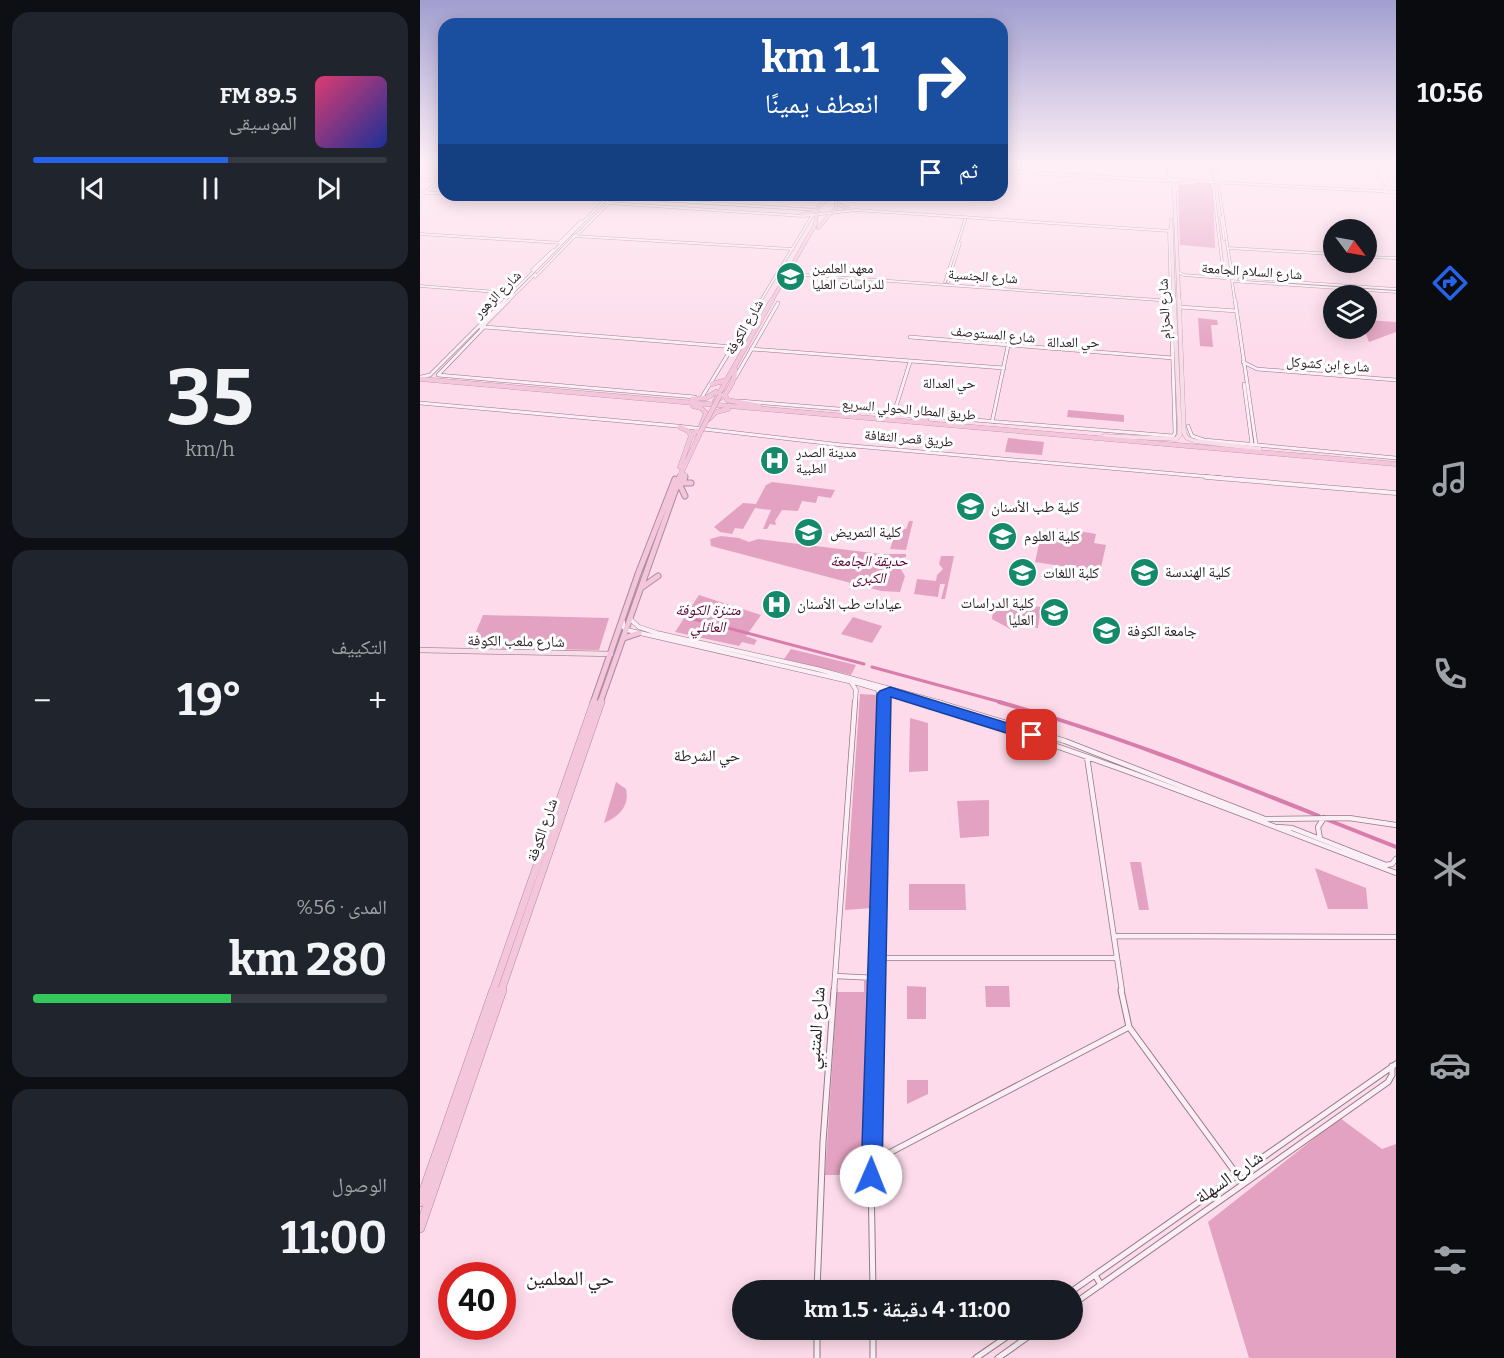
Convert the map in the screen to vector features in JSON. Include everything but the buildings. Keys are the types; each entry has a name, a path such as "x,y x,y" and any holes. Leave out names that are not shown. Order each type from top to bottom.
{"highway":[{"name":"شارع الكوفة","path":"734,368 749,349 790,273 812,226"},
{"name":"شارع الكوفة","path":"721,394 757,324 818,226"},
{"path":"796,243 806,240"},
{"path":"788,258 794,261"},
{"path":"749,323 757,324"},
{"path":"703,429 721,394 735,378 734,368"},
{"path":"691,483 683,483 686,474 683,466 721,394 723,381 734,368"},
{"name":"طريق المطار الحولي السريع","path":"420,377 570,391"},
{"name":"طريق المطار الحولي السريع","path":"420,377 802,412 996,424 1396,459"},
{"path":"712,384 723,381"},
{"name":"طريق المطار الحولي السريع","path":"579,392 677,399 764,409 996,424 1104,436 1255,445 1396,459"},
{"path":"677,399 704,399 721,394"},
{"path":"721,394 730,401 764,409"},
{"path":"613,396 703,409 706,413 703,429"},
{"path":"693,440 695,432 703,429 712,414 723,409 802,412"},
{"path":"909,415 930,421"},
{"path":"680,427 688,431 693,440"},
{"name":"شارع الكوفة","path":"420,1228 497,989 614,652 639,571 693,440"},
{"name":"شارع الكوفة","path":"643,560 683,466"},
{"path":"678,481 685,496"},
{"name":"شارع الكوفة","path":"565,796 614,652 624,639 627,630 624,618 640,588 639,571"},
{"path":"640,588 658,576"},
{"path":"624,639 630,634 639,633"},
{"name":"شارع الكوفة","path":"420,1199 492,1004"}],"main road":[{"name":"شارع الحزام","path":"1172,226 1171,260 1178,278 1179,307 1176,337 1186,425"},
{"name":"شارع الحزام","path":"1172,226 1177,252 1172,297 1184,356 1176,382 1180,435"},
{"path":"1174,226 1180,251 1177,252"},
{"path":"1173,342 1176,337"},
{"path":"1186,425 1184,433 1190,440 1255,445"},
{"path":"1104,436 1169,439 1180,435"},
{"name":"شارع ملعب الكوفة","path":"420,652 511,654 614,652"}],"street":[{"path":"527,280 555,253 560,244 578,226"},
{"name":"شارع الزهور","path":"560,244 581,226"},
{"name":"شارع الزهور","path":"440,379 435,375 449,358 543,264 577,235 583,226"},
{"path":"577,235 584,226"},
{"path":"512,294 485,327 445,365 438,375 704,397 808,226"},
{"path":"947,282 964,226"},
{"path":"1124,226 1163,229"},
{"path":"1141,226 1172,232"},
{"path":"1220,226 1233,276 1281,280"},
{"path":"1221,226 1255,445"},
{"path":"420,235 560,244"},
{"path":"577,235 793,249"},
{"path":"1225,251 1323,255"},
{"path":"527,280 555,253"},
{"path":"1377,258 1396,259"},
{"name":"شارع السلام الجامعة","path":"1174,271 1190,276 1257,282"},
{"name":"شارع الجنسية","path":"790,273 960,284"},
{"name":"شارع الجنسية","path":"820,274 1172,297"},
{"name":"شارع السلام الجامعة","path":"1178,278 1190,276"},
{"path":"1229,280 1323,286"},
{"name":"شارع السلام الجامعة","path":"1229,280 1323,285"},
{"name":"شارع السلام الجامعة","path":"1292,283 1323,286"},
{"path":"420,286 512,294"},
{"name":"شارع السلام الجامعة","path":"1377,289 1396,291"},
{"path":"1377,290 1396,291"},
{"path":"420,377 429,372 512,294"},
{"path":"1172,297 1173,358 1176,382"},
{"path":"735,378 749,349 778,303"},
{"path":"1179,307 1235,311"},
{"name":"شارع الزهور","path":"485,327 496,311"},
{"path":"485,327 734,347"},
{"name":"شارع المستوصف","path":"910,337 1173,358"},
{"name":"شارع الزهور","path":"420,377 431,374 469,341"},
{"name":"شارع المستوصف","path":"989,344 1067,350"},
{"path":"996,424 1009,346"},
{"path":"1240,347 1244,362 1247,397"},
{"path":"749,349 927,363"},
{"path":"1003,380 1002,369 1008,353"},
{"path":"873,359 1002,369"},
{"path":"894,413 910,362"},
{"path":"1244,362 1257,369"},
{"path":"1245,374 1257,369"},
{"name":"شارع ابن كشوكل","path":"1257,369 1396,380"},
{"path":"721,394 740,401 1170,437 1175,435 1177,411"},
{"name":"طريق قصر الثقافة","path":"420,402 660,424 769,437"},
{"name":"طريق قصر الثقافة","path":"420,402 660,424 769,437 1396,492"},
{"path":"1186,425 1191,435 1197,438 1396,459"},
{"path":"624,618 648,633"},
{"path":"627,630 896,689 1031,733 1039,739 1396,873"},
{"path":"769,660 862,684 1031,733 1042,734 1265,819 1356,819 1396,825"},
{"path":"851,682 856,690 862,684"},
{"path":"876,688 884,700"},
{"name":"شارع المتنبي","path":"817,1280 820,1187 856,690"},
{"path":"873,1280 872,1162 884,694 890,692"},
{"path":"1039,739 1038,735 1042,734"},
{"path":"1087,756 1116,958 1129,1027 1238,1176"},
{"path":"1320,840 1318,827 1324,818"},
{"path":"1270,827 1292,828 1386,865 1392,864 1396,859"},
{"path":"1114,936 1396,937"},
{"path":"878,958 1116,958"},
{"path":"835,976 877,978"},
{"path":"872,1162 1129,1027"},
{"name":"شارع السهلة","path":"1083,1283 1394,1065"},
{"name":"شارع السهلة","path":"1083,1297 1389,1082 1394,1065"},
{"path":"1095,1275 1101,1285"},
{"path":"817,1340 818,1358"},
{"path":"873,1340 873,1358"},
{"path":"976,1358 1002,1340"},
{"path":"998,1358 1023,1340"}],"green space":[{"path":"1179,226 1214,226 1215,248 1180,245"},
{"path":"1198,318 1217,320 1218,325 1211,325 1213,347 1200,346"},
{"path":"1377,321 1396,322 1396,332 1369,342 1368,339 1377,339"},
{"path":"1068,410 1124,415 1124,422 1067,417"},
{"path":"1008,438 1044,442 1042,455 1005,452"},
{"path":"772,482 835,490 831,498 818,496 816,503 802,501 798,511 782,510 775,521 776,525 770,524 767,529 763,529 771,510 755,508 743,529 735,528 732,534 720,532 714,527 743,503 756,504 766,485"},
{"path":"909,521 913,521 906,550 890,549 894,537 901,533 896,528 906,529"},
{"path":"1074,530 1096,534 1094,543 1106,545 1100,572 1035,562 1041,535 1071,538"},
{"name":"حديقة الجامعة الكبرى","path":"721,536 739,538 749,542 758,539 881,554 906,554 906,557 901,558 904,560 898,565 905,576 900,592 881,591 711,546 710,539"},
{"path":"941,556 954,556 945,599 941,599 945,584 940,584 938,597 914,594 917,579 936,581 937,575 943,569 939,564"},
{"name":"متنزة الكوفة العائلي","path":"699,595 761,615 746,636 757,640 754,645 742,642 739,646 675,632"},
{"path":"994,602 1041,607 1038,628 1014,625 1012,630 992,619"},
{"path":"483,615 609,618 599,650 469,648"},
{"path":"853,617 882,626 872,643 841,634"},
{"path":"791,649 856,665 851,675 784,659"},
{"path":"860,694 878,695 872,908 845,910"},
{"path":"910,718 928,723 928,771 909,772"},
{"path":"616,782 626,789 625,806 619,814 604,823"},
{"path":"989,800 989,836 960,838 957,801"},
{"path":"1130,862 1141,862 1149,910 1139,910"},
{"path":"1315,868 1366,888 1368,909 1328,909"},
{"path":"909,884 965,884 966,910 909,910"},
{"path":"864,981 871,981 864,1175 825,1175 837,992 864,992"},
{"path":"907,986 926,987 926,1019 907,1019"},
{"path":"985,986 1009,986 1010,1007 986,1007"},
{"path":"907,1080 928,1080 928,1094 907,1104"},
{"path":"1340,1118 1382,1149 1396,1144 1396,1358 1249,1358 1208,1222"}],"waterway":[{"path":"690,618 864,664"},
{"path":"872,667 1004,703"},
{"path":"999,702 1120,740 1319,816"},
{"path":"1328,820 1396,847"}],"place":[{"name":"معهد العلمين للدراسات العليا","path":"791,276"},
{"name":"مدينة الصدر الطبية","path":"775,460"},
{"name":"كلية طب الأسنان","path":"970,507"},
{"name":"كلية التمريض","path":"809,532"},
{"name":"كلية العلوم","path":"1003,536"},
{"name":"كلية الهندسة","path":"1144,572"},
{"name":"كلبة اللغات","path":"1022,573"},
{"name":"عيادات طب الأسنان","path":"776,604"},
{"name":"كلية الدراسات العليا","path":"1055,612"},
{"name":"جامعة الكوفة","path":"1106,631"}],"district":[{"name":"حي العدالة","path":"1073,342"},
{"name":"حي العدالة","path":"949,383"},
{"name":"حي الشرطة","path":"707,755"},
{"name":"حي المعلمين","path":"570,1278"}],"route":[{"path":"871,1176 884,694 890,692 902,695 1032,735"}]}
